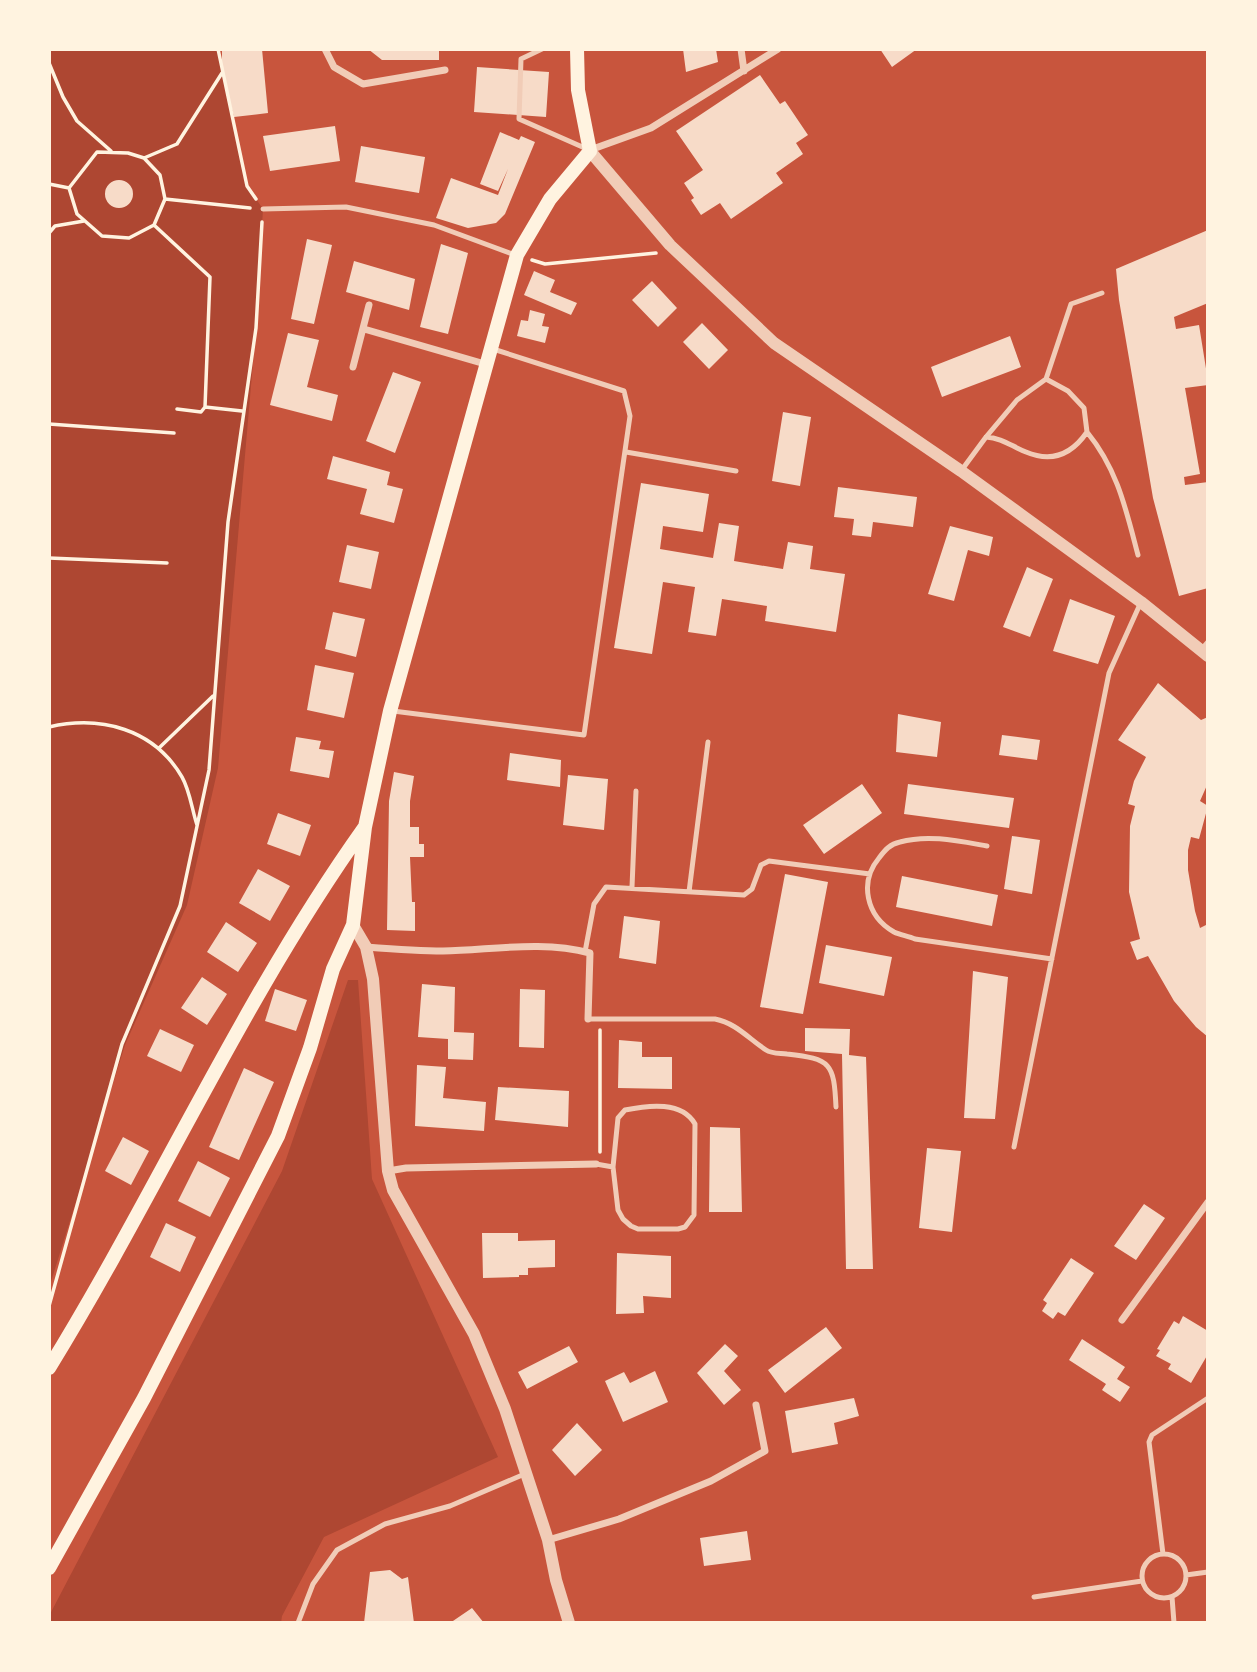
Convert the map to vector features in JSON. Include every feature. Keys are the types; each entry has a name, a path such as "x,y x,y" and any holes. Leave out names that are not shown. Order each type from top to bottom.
{"main road":[{"path":"49,1568 144,1398 278,1136 310,1048 333,969 353,925 365,827 390,711 517,255 550,199 590,150 578,90 577,49"},
{"path":"49,1368 326,881 365,827"}],"street":[{"path":"325,49 334,66 363,84 445,70"},
{"path":"741,49 744,71"},
{"path":"778,49 651,128 590,150 670,245 774,343 961,471 1206,649"},
{"path":"352,367 369,305"},
{"path":"364,329 485,364"},
{"path":"353,925 366,947 373,979 388,1171 393,1190 474,1334 505,1409 548,1540 569,1623"},
{"path":"366,947 443,951 510,946 573,948 590,953 588,1019"},
{"path":"388,1171 406,1168 596,1164"},
{"path":"1122,1320 1208,1202"},
{"path":"548,1540 619,1519 711,1481 765,1451 756,1405"}],"lane":[{"path":"542,49 522,59 519,119 590,150"},
{"path":"263,209 346,207 434,225 517,255"},
{"path":"961,471 1017,400 1046,379 1071,304 1102,293"},
{"path":"390,711 584,735 631,416 624,391 490,348"},
{"path":"1046,379 1068,391 1084,408 1087,432 1104,452 1122,494 1138,555"},
{"path":"986,437 1000,438 1027,453 1043,457 1065,454 1077,446 1087,432"},
{"path":"626,452 736,471"},
{"path":"1014,1147 1109,673 1141,602"},
{"path":"690,892 708,742"},
{"path":"632,887 636,791"},
{"path":"987,846 919,838 888,847 874,864 867,880 869,902 887,927 915,939 1052,959"},
{"path":"585,952 594,904 601,891 612,886 744,895 752,889 761,864 769,861 870,874"},
{"path":"588,1019 715,1019 729,1023 772,1052 812,1057 826,1063 835,1079 836,1107"},
{"path":"675,1107 684,1111 695,1124 696,1208 689,1223 678,1229 638,1229 631,1226 618,1210 613,1167 618,1118 625,1110 675,1107"},
{"path":"596,1164 613,1167"},
{"path":"1163,1554 1149,1441 1152,1435 1208,1398"},
{"path":"298,1623 313,1584 337,1550 386,1524 450,1506 527,1473"},
{"path":"1163,1554 1176,1558 1185,1569 1186,1575 1182,1589 1172,1597 1150,1594 1142,1581 1144,1566 1155,1556 1163,1554"},
{"path":"1186,1575 1208,1572"},
{"path":"1034,1597 1142,1581"},
{"path":"1172,1597 1174,1623"}],"path":[{"path":"49,1306 122,1044 180,906 209,770 228,522 256,328 263,209 247,186 218,49"},
{"path":"49,63 63,97 77,121 112,152"},
{"path":"144,158 177,144 222,72"},
{"path":"97,152 128,153 144,158 160,175 165,199 154,225 129,238 102,236 77,214 69,188 97,152"},
{"path":"49,184 69,188"},
{"path":"165,199 263,209"},
{"path":"49,233 55,226 84,220"},
{"path":"154,225 210,277 205,407 201,412 177,409"},
{"path":"517,255 545,264 659,253 670,245"},
{"path":"205,407 243,411"},
{"path":"49,424 174,433"},
{"path":"49,558 167,564"},
{"path":"159,748 215,694"},
{"path":"49,727 74,721 115,725 159,748 183,779 197,827"},
{"path":"588,1019 600,1027 600,1152 596,1164"}],"shaded area":[{"path":"49,49 218,49 247,186 263,209 256,328 218,768 187,905 125,1045 49,1288"},
{"path":"348,980 358,980 372,1179 498,1457 324,1537 282,1616 281,1623 49,1623 49,1616 282,1171"}],"building":[{"path":"222,49 262,49 268,113 234,117 222,72"},
{"path":"368,49 439,49 439,60 382,60"},
{"path":"683,49 716,49 718,62 686,72"},
{"path":"880,49 917,49 892,67"},
{"path":"477,67 549,72 546,117 474,112"},
{"path":"760,75 780,104 785,101 808,135 796,143 803,154 776,173 783,183 731,219 720,203 701,215 684,183 703,170 676,131"},
{"path":"335,126 340,161 270,171 263,136"},
{"path":"500,132 519,140 521,136 535,142 505,214 496,223 468,228 436,218 451,178 498,195 508,169 498,191 480,184"},
{"path":"361,146 425,157 419,193 355,182"},
{"path":"119,180 129,184 133,194 129,204 119,208 109,204 105,194 109,184"},
{"path":"1208,230 1208,303 1174,317 1176,329 1199,325 1208,381 1208,385 1185,388 1200,474 1184,477 1185,485 1208,482 1208,588 1179,596 1153,498 1116,269"},
{"path":"307,239 332,245 314,324 291,319"},
{"path":"441,244 468,253 448,334 420,327"},
{"path":"354,261 415,279 409,310 346,292"},
{"path":"534,271 555,280 550,292 577,303 571,315 524,295"},
{"path":"652,281 677,308 658,327 632,300"},
{"path":"530,310 545,314 542,326 549,327 545,343 517,336 521,320 528,321"},
{"path":"702,323 728,350 709,369 683,342"},
{"path":"288,333 319,340 307,387 338,395 332,421 270,405"},
{"path":"1010,336 1021,367 942,397 931,367"},
{"path":"393,372 421,382 395,453 366,441"},
{"path":"783,412 811,417 800,486 772,481"},
{"path":"333,456 390,472 387,485 403,489 394,523 360,514 367,489 327,479"},
{"path":"641,483 709,494 703,532 663,526 660,549 713,558 719,523 739,526 734,561 783,569 788,542 813,546 810,569 845,574 836,632 765,621 767,606 722,599 716,636 688,632 695,587 663,582 652,654 614,648"},
{"path":"838,487 917,497 913,527 873,522 871,537 852,535 854,519 834,517"},
{"path":"950,526 993,537 989,556 968,550 954,601 928,594"},
{"path":"347,545 379,552 371,589 339,582"},
{"path":"1027,567 1053,579 1030,637 1003,627"},
{"path":"1070,599 1115,616 1098,664 1053,651"},
{"path":"333,612 365,619 356,657 325,649"},
{"path":"315,665 354,673 344,718 307,710"},
{"path":"1158,683 1201,720 1208,717 1208,783 1200,801 1208,806 1199,839 1191,837 1188,870 1200,928 1208,924 1208,1037 1174,1001 1148,956 1137,960 1130,942 1140,939 1129,892 1130,826 1135,806 1128,804 1134,781 1146,757 1118,740"},
{"path":"898,714 941,722 937,757 896,752"},
{"path":"1002,735 1040,740 1037,760 999,755"},
{"path":"296,737 321,741 319,749 334,751 329,778 290,771"},
{"path":"510,753 561,760 560,787 507,780"},
{"path":"394,772 414,776 410,827 419,827 419,844 424,844 424,857 410,857 415,931 387,930 389,801"},
{"path":"568,775 608,779 604,830 563,825"},
{"path":"862,784 882,813 824,854 803,825"},
{"path":"908,784 1014,798 1009,828 904,814"},
{"path":"278,813 311,825 300,856 267,844"},
{"path":"1012,836 1040,840 1032,894 1004,889"},
{"path":"258,869 290,886 270,921 239,903"},
{"path":"785,874 828,882 803,1014 760,1007"},
{"path":"902,876 998,895 992,926 896,907"},
{"path":"624,916 660,921 656,964 619,958"},
{"path":"226,922 257,943 238,972 207,952"},
{"path":"826,945 892,957 884,996 819,983"},
{"path":"973,971 1008,977 995,1119 964,1118"},
{"path":"202,977 227,994 207,1025 181,1008"},
{"path":"422,984 455,987 454,1032 474,1033 473,1060 448,1059 448,1039 418,1037"},
{"path":"275,989 307,1000 296,1031 265,1021"},
{"path":"520,989 545,990 544,1048 519,1047"},
{"path":"805,1028 850,1029 849,1055 866,1057 873,1269 846,1269 842,1054 805,1051"},
{"path":"160,1029 194,1045 181,1072 147,1056"},
{"path":"619,1040 642,1042 642,1057 672,1057 672,1089 618,1088"},
{"path":"417,1065 446,1067 443,1098 486,1102 484,1131 415,1126"},
{"path":"244,1068 274,1082 239,1160 209,1147"},
{"path":"498,1087 569,1091 568,1127 495,1120"},
{"path":"710,1127 740,1128 742,1212 709,1212"},
{"path":"123,1137 149,1151 131,1185 105,1171"},
{"path":"927,1148 961,1151 952,1232 919,1228"},
{"path":"198,1161 230,1178 210,1217 178,1201"},
{"path":"1144,1204 1165,1218 1136,1260 1114,1246"},
{"path":"166,1223 196,1237 180,1272 150,1257"},
{"path":"482,1233 518,1233 518,1241 555,1240 555,1267 528,1268 528,1275 519,1277 483,1278"},
{"path":"617,1253 671,1256 671,1298 643,1296 644,1313 616,1314"},
{"path":"1071,1258 1094,1273 1065,1316 1058,1312 1053,1319 1042,1311 1047,1303 1043,1300"},
{"path":"1183,1316 1208,1331 1208,1354 1191,1383 1168,1369 1171,1364 1156,1356 1160,1350 1157,1349 1174,1321 1179,1324"},
{"path":"826,1327 842,1348 785,1393 768,1370"},
{"path":"1082,1339 1125,1367 1117,1379 1130,1387 1120,1402 1102,1390 1106,1384 1069,1360"},
{"path":"725,1344 738,1356 724,1371 741,1390 724,1405 697,1373"},
{"path":"569,1346 578,1362 527,1389 518,1372"},
{"path":"655,1371 668,1402 623,1422 605,1381 624,1372 630,1383"},
{"path":"854,1398 859,1416 834,1423 838,1444 792,1453 785,1411"},
{"path":"577,1423 602,1450 575,1476 552,1450"},
{"path":"747,1531 751,1560 704,1566 700,1538"},
{"path":"390,1570 402,1579 408,1577 414,1623 364,1623 370,1572"},
{"path":"472,1608 484,1623 450,1623"}]}
